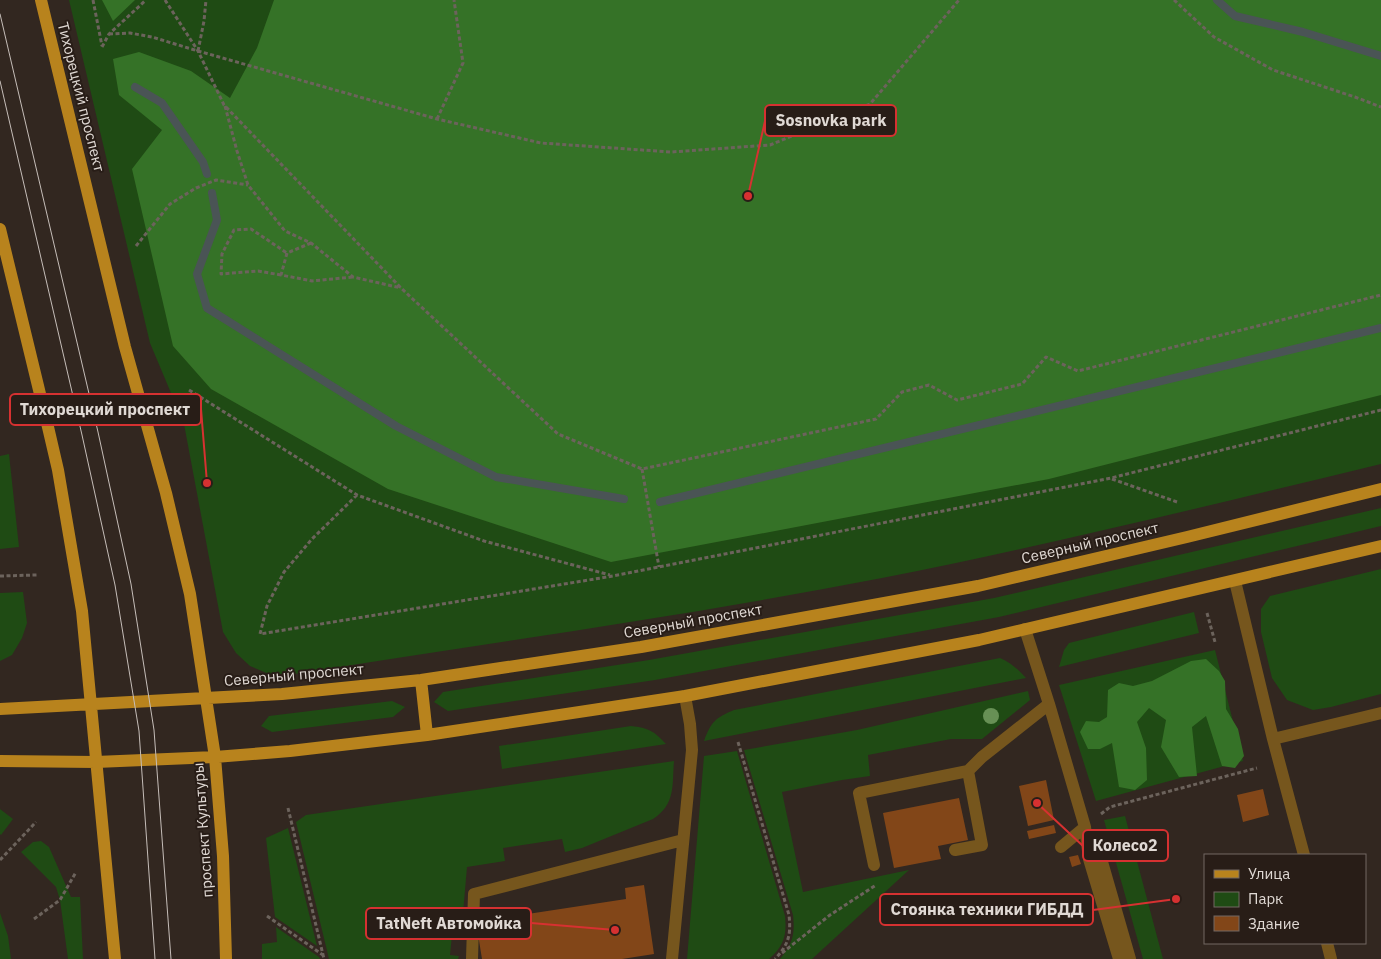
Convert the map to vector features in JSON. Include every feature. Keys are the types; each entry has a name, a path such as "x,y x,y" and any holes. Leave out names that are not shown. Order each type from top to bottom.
{"main road":[{"name":"Тихорецкий проспект","path":"41,0 125,347 166,493 190,594 206,699"},
{"path":"0,229 58,470 82,611 116,959"},
{"name":"Северный проспект","path":"0,709 282,694 421,680 641,647 978,586 1381,490"},
{"path":"0,761 96,762 214,757 290,751 427,735 685,696 979,640 1381,546"},
{"path":"421,680 427,735"},
{"name":"проспект Культуры","path":"206,699 224,856 226,959"}],"street":[{"path":"1235,581 1273,739 1304,854"},
{"path":"1025,629 1050,704 1085,827 1089,859 1119,959"},
{"path":"672,959 692,750 685,696"},
{"path":"874,865 859,794 968,771 982,757 1050,704"},
{"path":"1273,739 1381,713"},
{"path":"955,850 982,845 968,771"},
{"path":"1061,848 1085,827"},
{"path":"1085,827 1100,855 1130,959"},
{"path":"472,959 474,894 683,840"},
{"path":"1327,944 1331,959"}],"path":[{"path":"93,0 102,47 109,34 146,0"},
{"path":"165,0 198,51 224,105 236,151 248,185 285,230 312,243 353,277"},
{"path":"198,51 206,0"},
{"path":"436,119 463,63 454,0"},
{"path":"109,34 130,33 152,37 436,119 541,143 670,152 770,145 870,104 959,0"},
{"path":"1174,0 1214,37 1273,70 1381,107"},
{"path":"224,105 402,289 558,434 642,469 876,419 902,392 928,385 957,400 1022,384 1046,357 1078,371 1381,295"},
{"path":"136,246 170,204 196,188 216,180 248,185"},
{"path":"287,253 251,229 234,230 222,254 221,274 258,271 312,281 353,277 402,289"},
{"path":"287,253 312,243"},
{"path":"281,275 287,253"},
{"path":"188,390 357,495 484,541 613,576"},
{"path":"357,495 312,539 284,572 267,606 260,634 613,576 1111,478 1381,410"},
{"path":"642,469 660,567"},
{"path":"1111,478 1177,502"},
{"path":"0,576 36,575"},
{"path":"1207,613 1215,642"},
{"path":"738,742 789,915 790,931 786,946 775,959"},
{"path":"1085,827 1110,807 1257,768"},
{"path":"288,808 324,957"},
{"path":"0,860 36,822"},
{"path":"34,919 60,900 76,872"},
{"path":"775,959 830,915 878,884"},
{"path":"267,916 324,957"}],"green space":[{"path":"69,0 1381,0 1381,464 1070,538 809,592 588,629 294,674 269,674 250,666 236,653 223,632 184,424 150,343"},
{"path":"102,0 135,0 113,21"},
{"path":"274,0 1381,0 1381,395 1049,479 611,562 388,489 211,389 173,346 132,169 162,130 119,95 113,59 139,52 191,71 230,98 257,48"},
{"path":"9,454 19,547 0,549 0,456"},
{"path":"1381,508 1381,526 999,617 655,680 448,711 434,702 443,692 649,660 994,598"},
{"path":"1381,569 1381,694 1313,710 1287,700 1272,678 1261,632 1261,609 1270,596"},
{"path":"23,592 27,623 22,638 12,655 0,661 0,593"},
{"path":"1194,612 1199,633 1059,667 1064,650 1069,643"},
{"path":"1215,650 1243,761 1096,801 1059,685"},
{"path":"1000,658 1014,666 1026,678 704,741 714,721 734,710"},
{"path":"1206,659 1219,671 1225,681 1226,709 1238,729 1244,756 1235,768 1222,766 1206,716 1192,727 1197,776 1179,777 1161,747 1166,720 1149,708 1137,722 1146,748 1147,780 1135,790 1119,787 1112,743 1100,749 1088,749 1080,732 1086,721 1099,722 1107,717 1108,690 1119,683 1133,686 1152,681 1191,661"},
{"path":"1028,691 1030,700 982,739 951,739 868,755 870,776 782,792 803,892 909,870 812,959 780,959 792,938 794,928 793,915 744,750 857,730"},
{"path":"392,701 405,707 393,717 272,732 261,726 269,716"},
{"path":"631,726 651,731 666,744 502,769 499,746"},
{"path":"737,751 785,916 785,935 781,945 769,959 687,959 704,756"},
{"path":"674,761 673,786 669,800 666,807 653,819 582,848 565,852 562,839 503,848 505,861 467,867 461,936 452,935 450,955 459,956 458,959 329,959 296,822 306,815"},
{"path":"0,809 13,819 1,835 0,834"},
{"path":"1125,816 1163,959 1143,959 1104,820"},
{"path":"288,828 317,946 275,917 266,838"},
{"path":"41,841 49,847 71,897 80,897 83,959 68,959 60,900 56,887 21,852 33,842"},
{"path":"0,913 8,936 11,959 0,959"},
{"path":"276,927 320,959 262,959 262,944 277,942"}],"building":[{"path":"1046,780 1054,820 1028,826 1019,786"},
{"path":"1263,789 1269,815 1243,822 1237,795"},
{"path":"959,798 968,840 938,846 941,859 894,868 883,813"},
{"path":"1054,825 1056,833 1029,839 1027,831"},
{"path":"1078,855 1081,864 1072,867 1069,857"},
{"path":"644,885 654,954 622,959 482,959 476,922 626,899 625,888"}],"waterway":[{"path":"1217,0 1235,16 1303,32 1381,56"},
{"path":"135,87 162,103 203,162 207,174"},
{"path":"212,193 217,220 197,274 207,308 396,426 496,477 624,499"},
{"path":"660,502 1381,328"}],"tram line":[{"path":"0,14 98,432 131,584 154,730 171,959"},
{"path":"0,81 115,585 139,731 155,959"}],"place":[{"name":"Sosnovka park","path":"748,196"},
{"name":"Тихорецкий проспект","path":"207,483"},
{"name":"Колесо2","path":"1037,803"},
{"name":"Стоянка техники ГИБДД","path":"1176,899"},
{"name":"TatNeft Автомойка","path":"615,930"}]}
